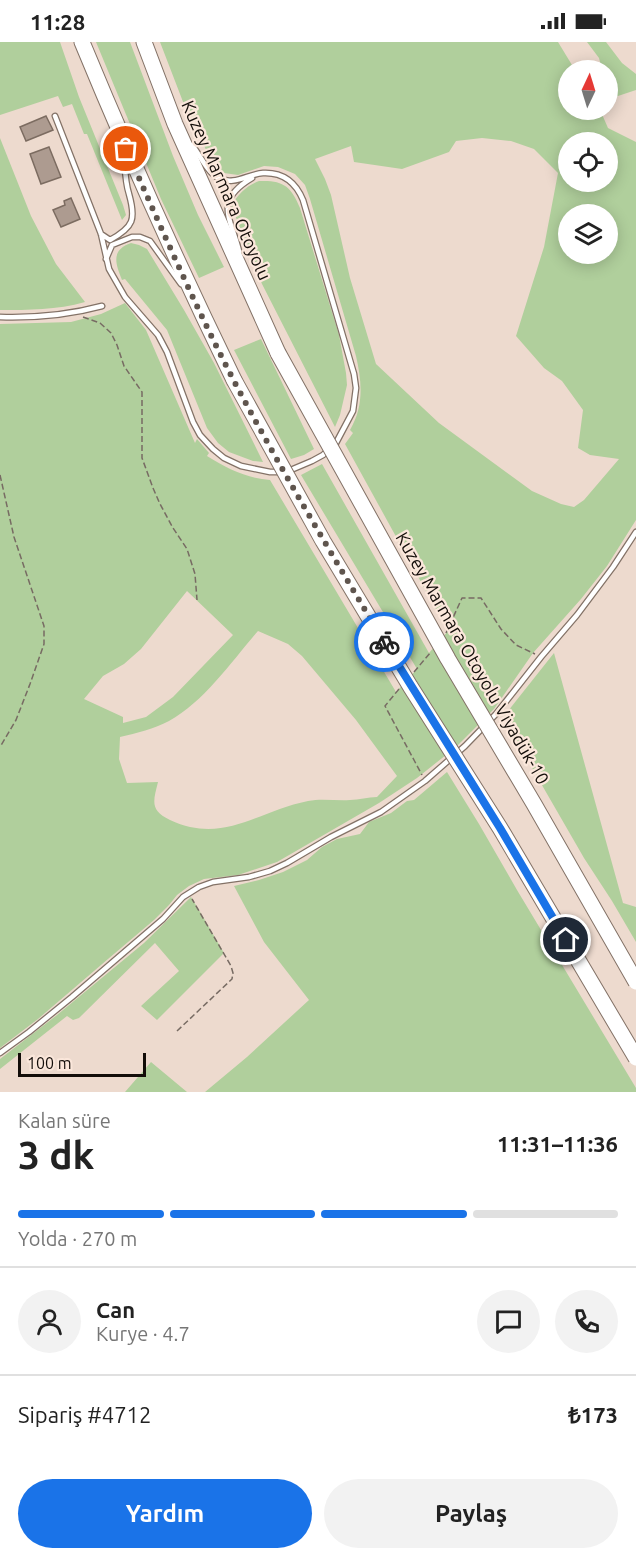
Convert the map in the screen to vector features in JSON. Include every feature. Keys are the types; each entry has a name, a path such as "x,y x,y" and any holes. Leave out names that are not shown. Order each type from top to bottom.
{"highway":[{"path":"82,42 198,308 234,380 329,551 410,686 500,828 636,1058"},
{"name":"Kuzey Marmara Otoyolu","path":"144,42 175,124 278,353"},
{"name":"Kuzey Marmara Otoyolu Viyadük-10","path":"278,353 443,649 636,982"}],"lane":[{"path":"55,116 101,234 109,269 125,297 158,335 200,435 224,458 241,466 270,472 286,472 323,455 336,443 353,411 356,388 354,374 303,200 299,190 287,178 263,173 227,181 213,175 175,124"},
{"path":"106,259 111,242 125,232 132,221 132,202 122,138"},
{"path":"246,281 236,236 227,214 230,199 237,189 257,175"},
{"path":"101,234 111,242"},
{"path":"104,245 132,237 150,241 198,308"},
{"path":"0,317 52,316 102,306"},
{"path":"0,1053 72,997 163,919 183,897 213,882 249,877 287,863 381,812 425,781 465,747 495,714 577,615 614,567 636,532"}],"path":[{"path":"72,312 100,323 111,333 124,366 142,392 142,458 160,504 187,549 195,574 197,600"},
{"path":"0,475 15,537 44,626 44,644 30,684 16,720 0,747"},
{"path":"177,1031 232,979 233,973 224,953 188,894"}],"green space":[{"path":"0,42 60,42 79,97 123,205 126,215 122,220 87,134 84,134 72,104 63,107 58,96 0,115"},
{"path":"96,42 130,42 173,156 198,215 224,267 199,278 161,199"},
{"path":"160,42 558,42 569,60 558,60 558,120 604,120 608,128 616,132 558,132 558,173 558,192 618,192 618,133 636,142 636,520 607,566 533,653 494,709 456,747 417,778 379,803 277,862 238,875 204,879 189,886 177,895 154,920 38,1019 0,1048 0,324 71,322 101,314 125,303 146,330 195,443 197,439 209,453 207,456 230,469 245,475 270,480 396,692 417,669 301,475 322,464 429,653 448,631 345,444 353,433 350,430 360,403 360,375 305,185 295,174 278,167 264,166 238,175 217,172 185,107","holes":["482,138 511,141 534,149 558,173 544,247 516,336 544,368 562,381 583,410 578,448 590,455 619,459 584,500 574,507 561,504 532,491 439,423 376,364 350,278 331,195 315,159 351,146 354,162 402,169 449,152 456,141","187,591 233,635 173,697 146,717 123,723 123,717 84,699 103,676 124,664 141,649","258,631 288,644 302,656 356,720 397,776 377,797 308,801 224,828 189,827 170,820 156,809 154,800 158,782 127,783 119,759 120,737 157,726 182,713 206,692"]},
{"path":"587,42 606,42 622,63 636,74 636,90 618,96 618,60 600,60"},
{"path":"0,138 31,216 56,264 85,302 32,310 0,310"},
{"path":"259,181 280,183 285,186 293,194 300,208 339,335 346,373 347,385 335,427 262,284 231,205 244,190"},
{"path":"131,243 147,249 184,310 214,363 263,462 253,461 229,452 218,443 207,428 167,330 125,279 122,280 116,258 120,249"},
{"path":"261,339 314,449 304,455 291,459 234,350"},
{"path":"554,653 623,903 636,907 636,942 584,858 505,721 504,716"},
{"path":"447,772 636,1088 636,1092 205,1092 309,1000 264,942 234,886 283,872 307,860 322,847 337,839 360,834 369,822 391,813 407,801 414,800"},
{"path":"191,897 224,953 157,1020 141,1006 179,971 155,943 79,1018 73,1020 67,1016 0,1069 0,1059 144,943"},
{"path":"151,1062 187,1092 125,1092"}],"building":[{"path":"46,116 53,130 26,141 20,127"},
{"path":"49,147 61,177 41,184 30,154"},
{"path":"71,198 80,219 61,227 53,210 65,205 64,201"}],"way so far":[{"path":"126,149 198,308 234,380 323,541 384,642"}],"route":[{"path":"384,642 500,828 566,940"}]}
